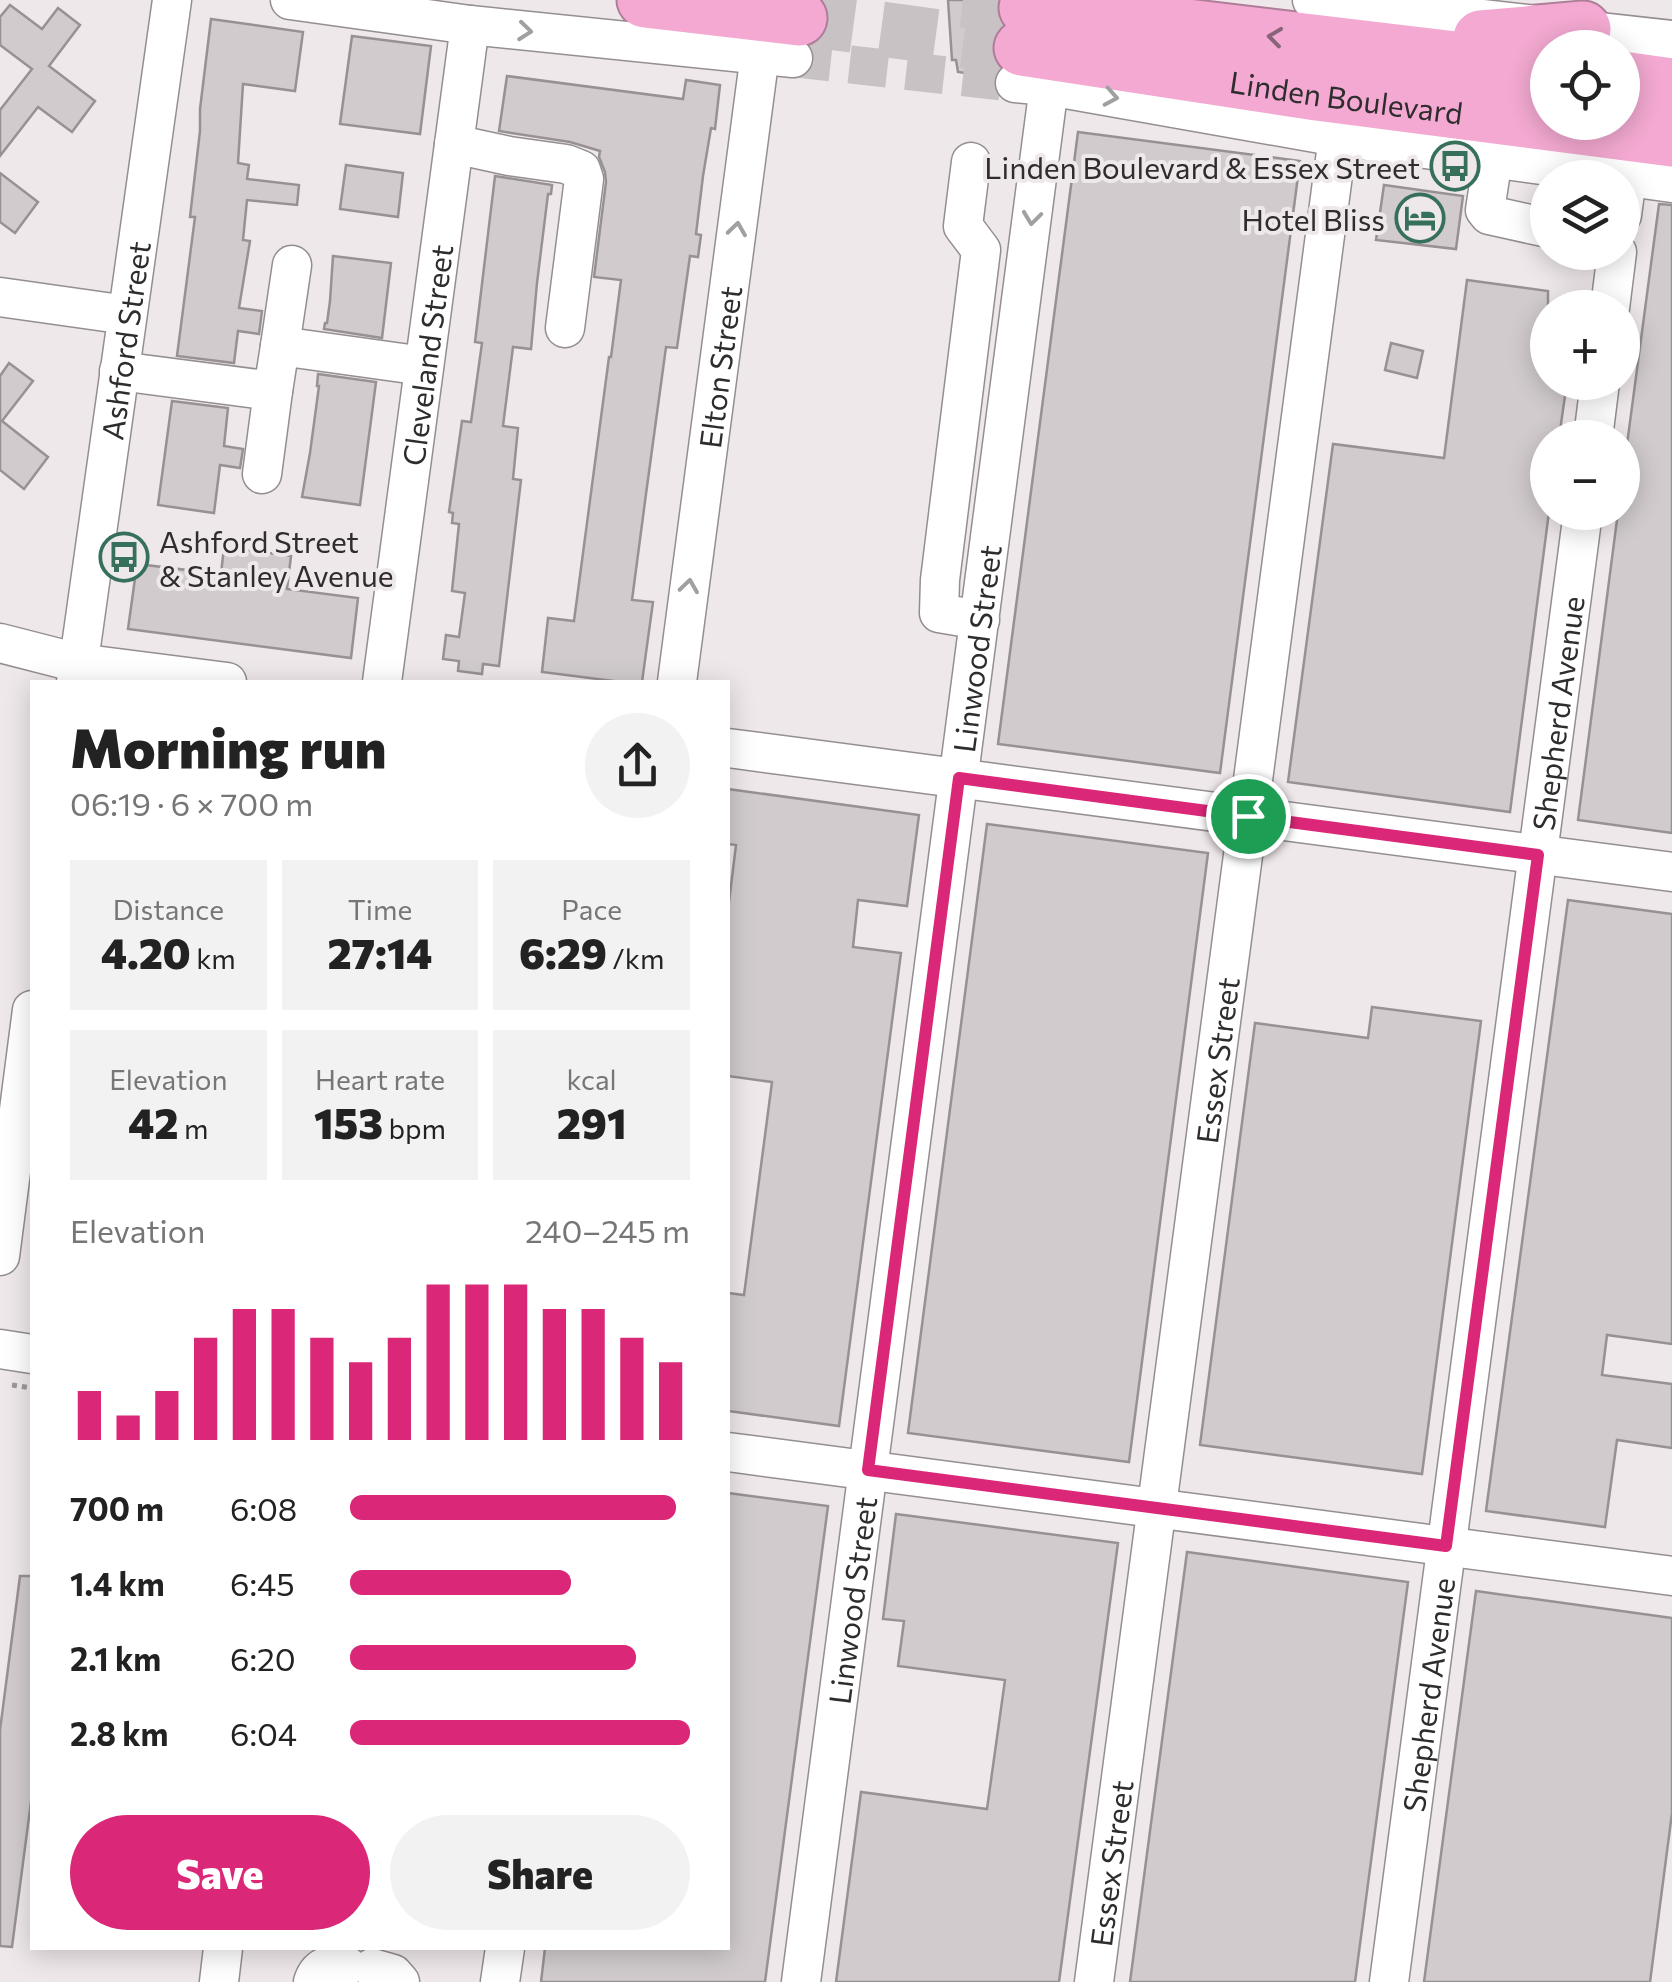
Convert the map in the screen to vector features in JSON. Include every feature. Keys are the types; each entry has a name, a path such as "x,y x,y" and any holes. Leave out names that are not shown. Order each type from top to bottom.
{"highway":[{"path":"644,0 784,43"},
{"path":"1361,18 1583,29"},
{"name":"Linden Boulevard","path":"1028,56 1361,18 1530,65"},
{"path":"1648,39 1672,86"},
{"name":"Linden Boulevard","path":"1028,56 1530,121"},
{"path":"1361,140 1530,129"},
{"name":"Linden Boulevard","path":"1640,136 1672,140"}],"street":[{"name":"Ashford Street","path":"77,673 172,0"},
{"path":"290,0 470,26 784,43"},
{"name":"Linden Boulevard","path":"1312,0 1361,18"},
{"name":"Cleveland Street","path":"382,680 470,26"},
{"path":"1583,29 1648,39"},
{"name":"Elton Street","path":"677,680 784,43"},
{"name":"Linden Boulevard","path":"1028,56 1361,140 1530,163"},
{"name":"Linwood Street","path":"800,1982 980,620 1028,56"},
{"name":"Essex Street","path":"1094,1982 1248,816 1361,140"},
{"path":"454,144 581,170 584,179 565,328"},
{"path":"1493,158 1485,210 1489,215 1530,224"},
{"path":"971,162 963,226 981,250 939,614 980,620"},
{"name":"Linden Boulevard","path":"1640,179 1672,183"},
{"path":"262,474 292,265"},
{"path":"0,297 128,315"},
{"path":"280,346 424,366"},
{"path":"119,370 273,391"},
{"name":"Shepherd Avenue","path":"1389,1982 1582,530"},
{"path":"0,643 77,673 194,680"},
{"path":"730,748 1672,872"},
{"path":"0,1256 30,1025"},
{"path":"0,1349 22,1370"},
{"path":"730,1452 1672,1576"},
{"path":"218,1982 223,1950"},
{"path":"500,1982 506,1950"},
{"path":"313,1982 319,1970 329,1964 373,1972"}],"building":[{"path":"948,0 998,0 998,19 1002,25 991,42 999,68 993,83 977,81 979,75 958,72 956,60 952,60"},
{"path":"10,5 42,29 58,8 80,25 49,66 95,101 72,132 38,107 0,156 0,110 32,69 0,45 0,17"},
{"path":"211,19 303,32 295,91 243,84 238,163 249,165 247,179 299,185 297,205 247,200 243,240 250,241 239,308 262,311 259,334 238,331 234,363 177,356 195,217 190,217"},
{"path":"352,36 431,46 420,134 340,124"},
{"path":"507,76 683,99 686,80 720,85 715,129 711,128 703,176 696,234 701,235 698,257 690,256 677,348 666,347 632,600 653,602 642,680 542,672 548,618 574,621 621,280 594,277 606,182 600,151 570,142 499,131"},
{"path":"1078,132 1300,161 1220,773 998,744"},
{"path":"346,165 403,173 398,217 340,209"},
{"path":"0,173 38,202 15,233 0,222"},
{"path":"495,176 552,185 531,349 513,347 503,426 518,428 513,479 521,480 499,666 483,664 482,674 458,671 459,661 443,659 446,635 459,637 465,593 452,591 459,524 452,523 453,513 449,512 462,421 471,422 482,343 475,342"},
{"name":"Hotel Bliss","path":"1384,185 1463,196 1456,249 1376,240"},
{"path":"1659,204 1672,205 1672,833 1578,820 1616,530 1640,530 1640,420 1630,420 1633,400 1640,400 1640,347"},
{"path":"333,256 391,263 382,338 324,329"},
{"path":"1467,280 1541,290 1530,290 1530,400 1564,400 1562,420 1530,420 1530,530 1547,530 1510,812 1288,782 1333,444 1444,458"},
{"path":"1391,343 1423,351 1417,378 1385,370"},
{"path":"9,363 33,381 2,421 48,457 24,489 0,470 0,376"},
{"path":"318,374 376,382 360,505 302,497"},
{"path":"172,401 228,408 224,446 243,449 240,468 220,465 214,513 158,505"},
{"path":"224,547 291,556 287,589 358,598 351,658 128,629 137,564 221,574"},
{"path":"730,789 919,815 907,906 858,900 853,947 901,953 839,1426 730,1411 730,1293 744,1295 772,1082 730,1076 730,894 736,845 730,844"},
{"path":"987,824 1208,853 1129,1462 908,1433"},
{"path":"1568,900 1672,914 1672,1344 1607,1335 1602,1375 1672,1384 1672,1448 1617,1440 1605,1527 1486,1511"},
{"path":"1372,1007 1481,1021 1422,1474 1200,1445 1255,1023 1368,1038"},
{"path":"730,1493 828,1506 765,1982 541,1982 545,1950 730,1950"},
{"path":"896,1514 1118,1543 1059,1982 836,1982 861,1792 987,1809 1005,1680 898,1666 904,1621 883,1619"},
{"path":"1187,1552 1408,1582 1355,1982 1130,1982"},
{"path":"20,1576 30,1576 30,1809 12,1947 0,1946 0,1730"},
{"path":"1476,1591 1672,1618 1672,1813 1650,1982 1424,1982"}],"tunnel":[{"path":"963,0 1027,8"},
{"path":"799,18 1022,48"},
{"path":"793,58 1015,83"}],"place":[{"name":"Linden Boulevard & Essex Street","path":"1455,166"},
{"name":"Hotel Bliss","path":"1420,218"},
{"name":"Ashford Street & Stanley Avenue","path":"124,557"}],"route":[{"path":"959,778 1248,816 1538,855 1446,1546 868,1470 959,778"}]}
